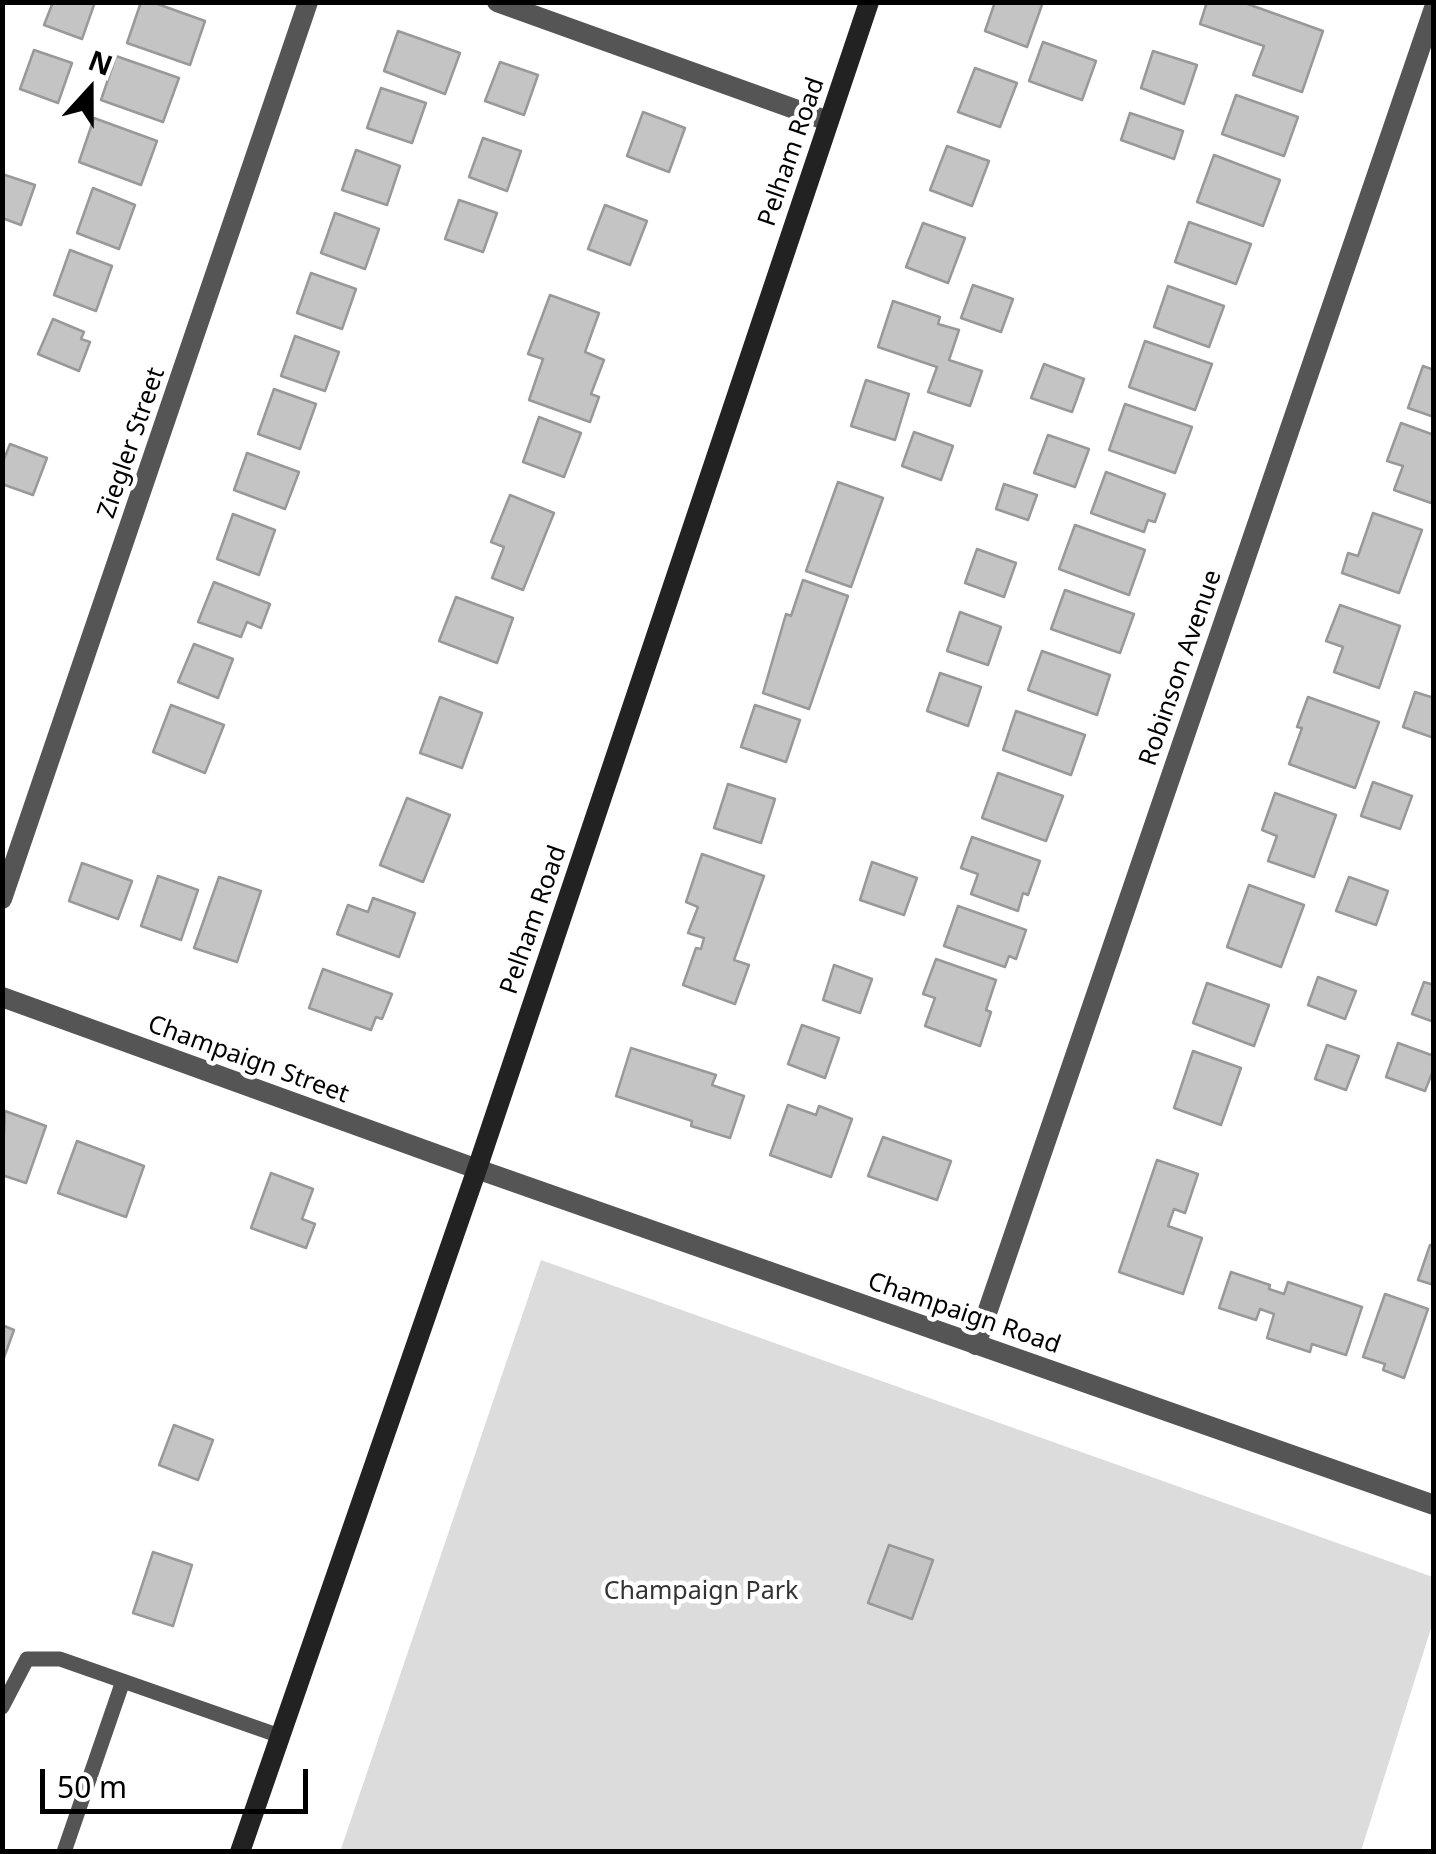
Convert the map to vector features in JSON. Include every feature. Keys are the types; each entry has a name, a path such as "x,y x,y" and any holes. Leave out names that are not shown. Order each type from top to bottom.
{"main road":[{"name":"Pelham Road","path":"240,1852 477,1169 869,2"}],"street":[{"name":"Ziegler Street","path":"2,900 308,2"},
{"path":"497,2 828,121"},
{"path":"1421,2 1434,7"},
{"name":"Robinson Avenue","path":"976,1345 1434,7"},
{"name":"Champaign Street","path":"2,997 477,1169"},
{"name":"Champaign Road","path":"477,1169 1434,1505"}],"lane":[{"path":"2,1707 27,1659 60,1660 280,1736"},
{"path":"64,1852 122,1681"}],"green space":[{"name":"Champaign Park","path":"541,1260 1433,1577 1433,1622 1361,1851 340,1852"}],"building":[{"path":"53,2 95,2 82,39 44,25"},
{"path":"141,2 152,2 205,21 190,65 127,43"},
{"path":"995,2 1043,2 1027,47 985,31"},
{"path":"1207,2 1242,2 1323,31 1302,92 1253,75 1264,46 1200,24"},
{"path":"398,31 460,53 445,94 384,71"},
{"path":"1043,42 1096,61 1082,100 1029,81"},
{"path":"34,50 72,63 58,103 20,89"},
{"path":"1153,51 1197,65 1184,104 1141,88"},
{"path":"116,56 179,78 163,122 101,100"},
{"path":"500,62 538,75 524,115 485,101"},
{"path":"975,68 1017,83 1000,127 958,112"},
{"path":"381,88 426,103 412,143 367,128"},
{"path":"1236,95 1298,117 1284,156 1222,134"},
{"path":"643,112 685,128 669,172 627,156"},
{"path":"1130,113 1183,131 1174,159 1121,140"},
{"path":"94,118 157,141 141,185 79,162"},
{"path":"483,138 521,151 507,191 469,177"},
{"path":"947,146 989,161 972,206 930,190"},
{"path":"356,150 400,166 387,205 342,190"},
{"path":"1214,155 1280,180 1263,226 1197,202"},
{"path":"2,174 35,185 21,225 2,218"},
{"path":"93,188 135,205 119,249 77,233"},
{"path":"459,200 497,213 483,252 445,239"},
{"path":"605,205 647,221 630,265 588,249"},
{"path":"335,213 379,229 365,269 321,253"},
{"path":"1189,222 1251,244 1236,284 1175,262"},
{"path":"923,223 965,238 948,283 906,267"},
{"path":"70,250 112,266 96,311 54,295"},
{"path":"311,273 356,289 342,329 297,313"},
{"path":"973,285 1013,299 1001,332 961,318"},
{"path":"1168,286 1224,306 1209,347 1154,327"},
{"path":"550,295 599,313 585,352 604,360 591,394 599,397 590,422 529,400 543,359 528,354"},
{"path":"893,301 940,317 938,324 959,330 949,360 982,371 970,406 928,392 937,367 878,347"},
{"path":"53,319 84,332 81,339 90,342 79,371 38,354"},
{"path":"295,336 339,352 325,391 281,376"},
{"path":"1145,341 1212,364 1195,410 1129,387"},
{"path":"1044,364 1084,379 1072,412 1031,398"},
{"path":"1423,366 1434,370 1434,417 1408,408"},
{"path":"866,380 909,394 895,440 851,426"},
{"path":"274,389 316,404 300,449 258,434"},
{"path":"1125,404 1192,427 1175,473 1109,450"},
{"path":"539,417 581,433 564,477 523,462"},
{"path":"1401,423 1434,435 1434,504 1394,490 1403,466 1387,461"},
{"path":"914,432 953,446 941,480 902,466"},
{"path":"1048,435 1089,449 1075,487 1034,473"},
{"path":"10,444 47,458 33,495 2,484 2,464"},
{"path":"247,453 299,472 285,509 234,490"},
{"path":"1106,472 1165,494 1155,522 1148,520 1144,532 1091,513"},
{"path":"838,482 883,498 851,587 806,571"},
{"path":"1004,484 1037,495 1028,520 996,509"},
{"path":"510,495 554,513 523,590 492,578 504,547 491,542"},
{"path":"1373,513 1422,530 1399,593 1342,573 1348,553 1358,556"},
{"path":"233,514 275,530 259,575 217,559"},
{"path":"1075,525 1145,550 1129,595 1059,569"},
{"path":"977,549 1016,563 1004,597 965,583"},
{"path":"803,580 848,596 809,709 763,693 786,614 791,616"},
{"path":"214,582 270,604 261,628 247,622 241,637 198,622"},
{"path":"1065,590 1134,614 1120,653 1051,629"},
{"path":"456,597 513,618 497,663 439,641"},
{"path":"1340,605 1400,626 1379,688 1334,672 1343,647 1326,641"},
{"path":"960,612 1001,627 988,665 947,651"},
{"path":"194,644 233,659 218,698 178,682"},
{"path":"1042,651 1110,675 1097,715 1028,690"},
{"path":"940,673 981,687 968,726 927,711"},
{"path":"1415,692 1434,698 1434,738 1403,727"},
{"path":"440,697 482,713 462,768 420,753"},
{"path":"1308,697 1379,722 1355,788 1289,764"},
{"path":"171,705 224,725 205,773 153,752"},
{"path":"755,705 800,720 786,762 741,747"},
{"path":"1016,711 1085,735 1071,775 1003,750"},
{"path":"998,773 1063,796 1046,841 982,818"},
{"path":"1373,782 1412,796 1400,829 1361,816"},
{"path":"728,784 775,799 761,843 714,828"},
{"path":"1275,793 1336,815 1314,877 1268,861 1277,836 1262,830"},
{"path":"407,798 450,815 423,882 380,865"},
{"path":"972,837 1040,861 1018,911 971,894 978,874 961,868"},
{"path":"702,854 764,876 734,960 749,965 735,1004 683,985 696,948 701,949 704,938 688,933 698,907 686,902"},
{"path":"872,862 917,878 904,915 860,900"},
{"path":"82,863 132,881 118,919 69,901"},
{"path":"158,876 198,890 181,940 141,926"},
{"path":"219,877 261,891 237,962 194,948"},
{"path":"1349,877 1388,891 1376,925 1336,911"},
{"path":"1249,885 1304,905 1281,967 1227,947"},
{"path":"373,898 415,913 399,957 337,934 348,905 368,912"},
{"path":"958,906 1026,930 1016,959 1009,956 1005,967 944,946"},
{"path":"936,959 996,980 980,1046 925,1026 935,998 923,994"},
{"path":"834,965 872,979 860,1013 823,1000"},
{"path":"323,969 392,994 382,1019 376,1017 371,1030 309,1008"},
{"path":"1318,977 1356,991 1345,1019 1308,1005"},
{"path":"1424,982 1434,985 1434,1022 1412,1014"},
{"path":"1207,983 1269,1005 1254,1046 1193,1023"},
{"path":"802,1025 839,1038 825,1078 788,1064"},
{"path":"1398,1043 1434,1056 1425,1091 1386,1077"},
{"path":"1327,1045 1359,1056 1346,1090 1315,1079"},
{"path":"631,1048 716,1075 712,1085 744,1096 730,1138 616,1096"},
{"path":"1193,1051 1241,1068 1221,1125 1174,1108"},
{"path":"788,1105 816,1115 819,1106 852,1119 831,1177 770,1155"},
{"path":"5,1111 46,1126 26,1183 2,1175"},
{"path":"883,1137 951,1161 937,1200 868,1176"},
{"path":"77,1141 144,1166 126,1217 58,1193"},
{"path":"1157,1160 1198,1174 1185,1213 1174,1209 1168,1226 1202,1238 1183,1294 1119,1272"},
{"path":"271,1173 313,1189 302,1219 315,1224 306,1248 251,1228"},
{"path":"1430,1245 1434,1246 1434,1285 1418,1280"},
{"path":"1231,1272 1284,1294 1288,1282 1362,1307 1346,1355 1312,1344 1310,1352 1267,1338 1274,1314 1260,1309 1256,1320 1219,1308"},
{"path":"1385,1294 1428,1309 1404,1378 1383,1370 1385,1364 1363,1357"},
{"path":"2,1325 14,1330 2,1363"},
{"path":"174,1425 213,1440 198,1480 159,1465"},
{"path":"889,1545 933,1560 912,1619 868,1603"},
{"path":"153,1552 192,1565 173,1626 133,1613"}]}
